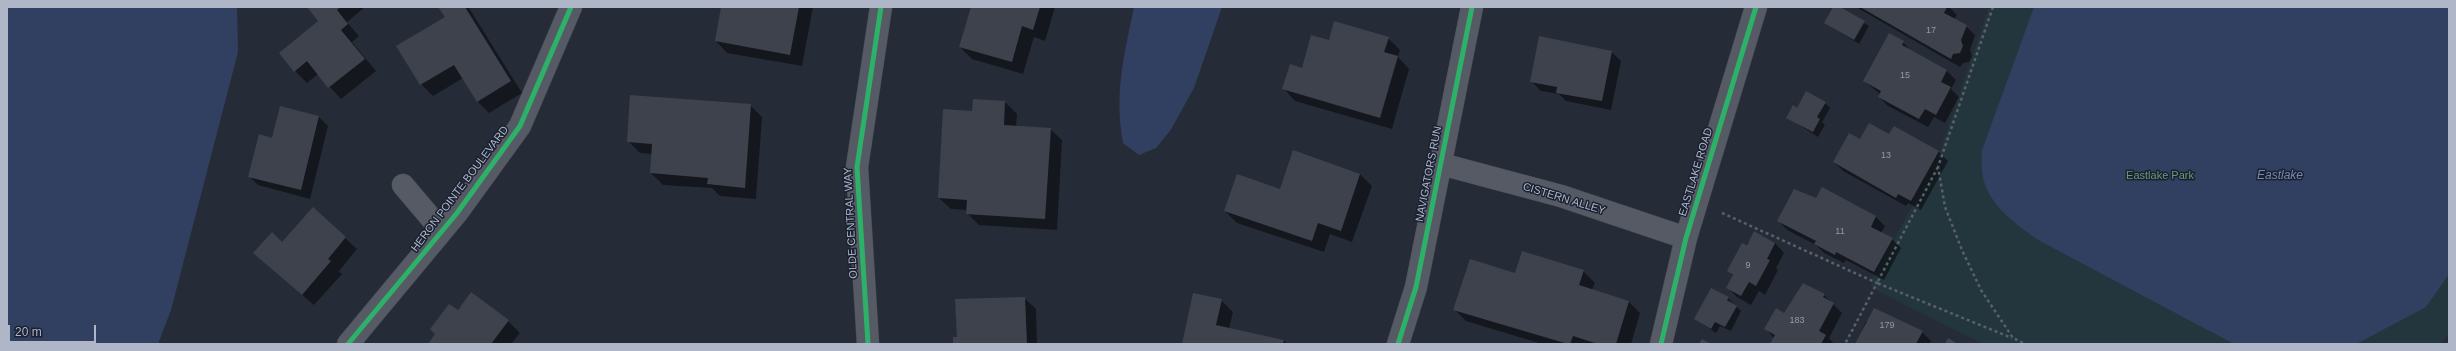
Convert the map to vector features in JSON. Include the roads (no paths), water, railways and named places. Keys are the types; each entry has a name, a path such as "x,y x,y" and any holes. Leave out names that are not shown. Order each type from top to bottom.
{"street":[{"name":"HERON POINTE BOULEVARD","path":"348,344 442,231 520,126 571,7"},
{"name":"OLDE CENTRAL WAY","path":"868,344 857,167 881,7"},
{"name":"NAVIGATORS RUN","path":"1398,344 1416,287 1472,7"},
{"name":"EASTLAKE ROAD","path":"1661,344 1686,238 1756,7"},
{"name":"CISTERN ALLEY","path":"1441,164 1561,196 1686,238"},
{"path":"403,184 442,231"}],"water":[{"path":"7,7 237,7 238,52 171,310 158,344 7,344"},
{"path":"1134,7 1222,7 1194,88 1170,131 1156,148 1139,155 1123,143 1120,125 1121,75"},
{"name":"Eastlake","path":"2034,7 2449,7 2449,274 2426,307 2356,344 2234,344 2040,241 2021,228 1995,203 1984,183 1982,171 1982,150"}],"park label":[{"name":"Eastlake Park","path":"2160,176"}]}
